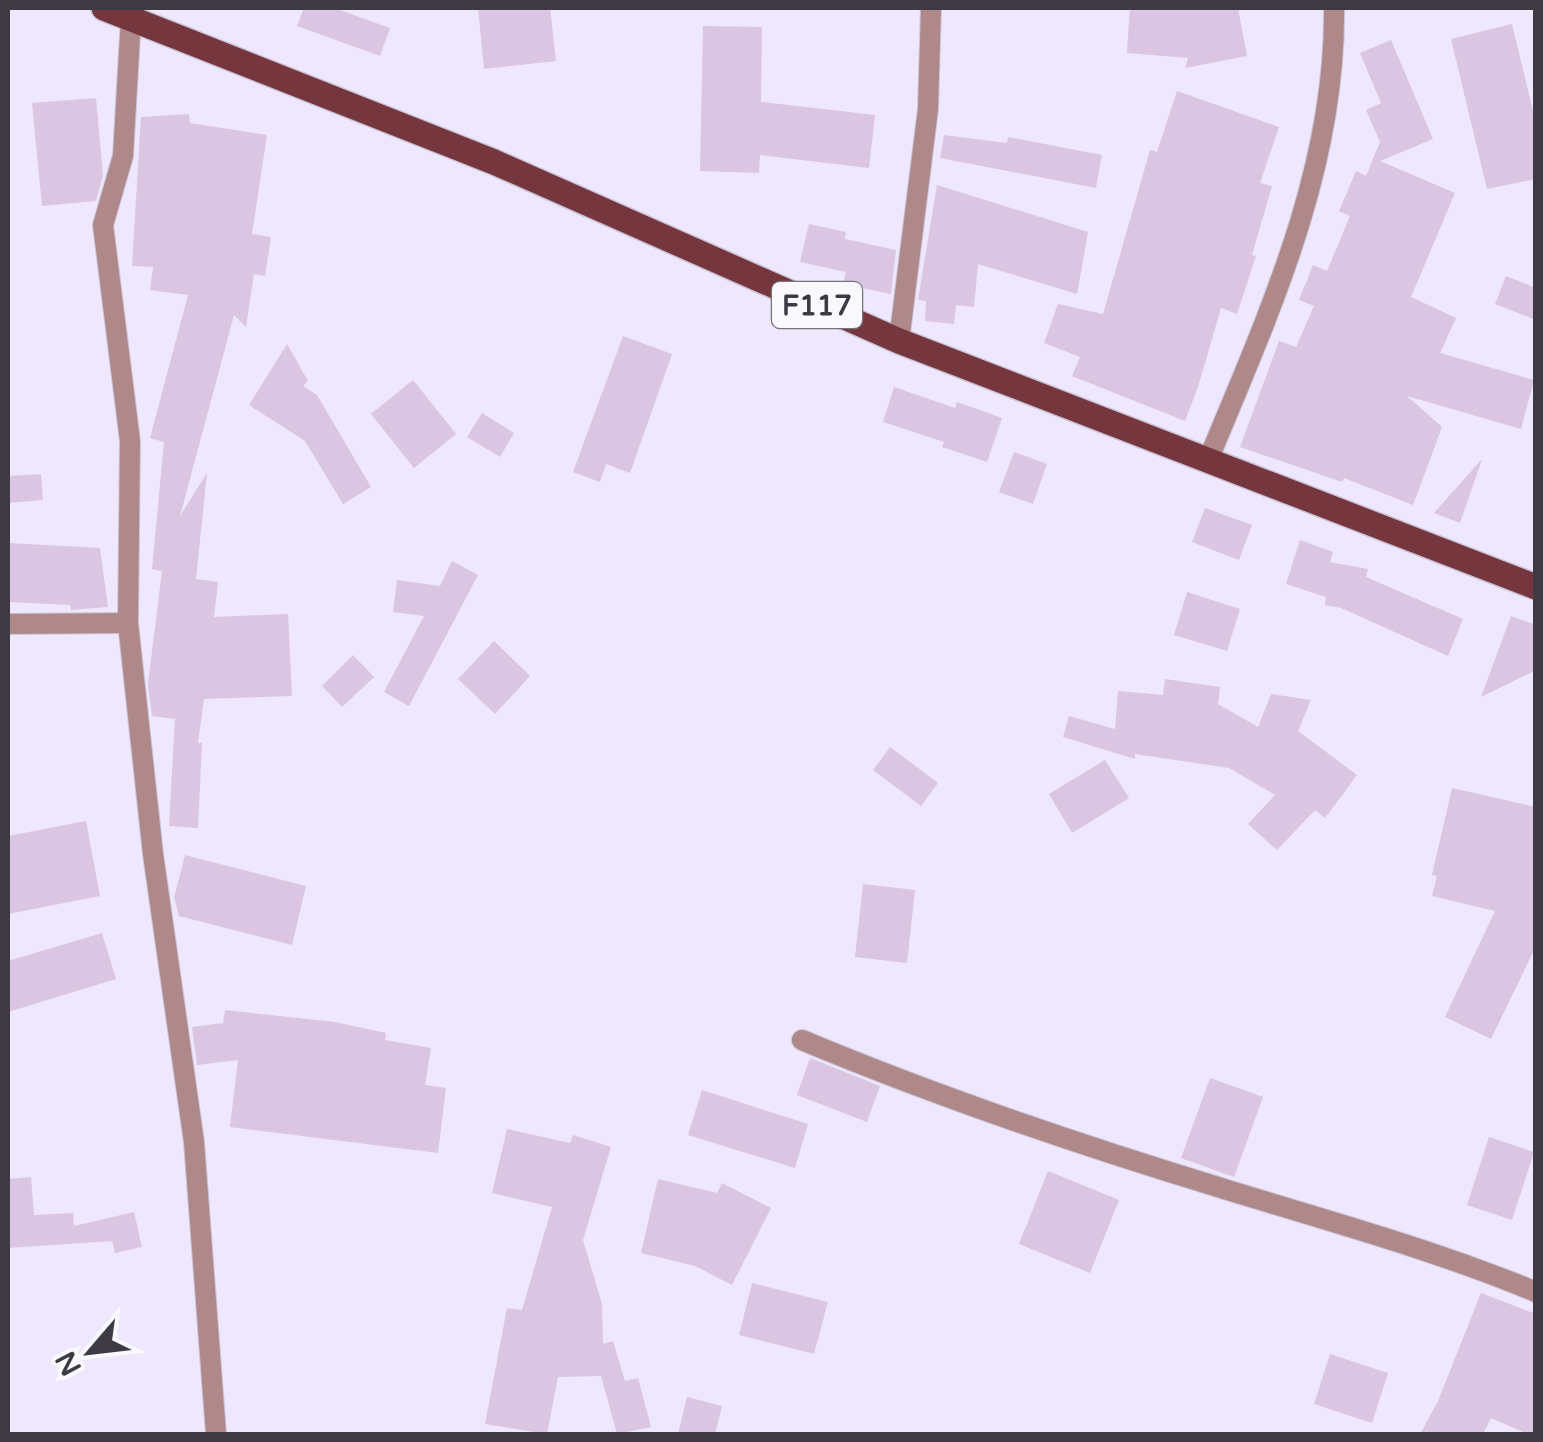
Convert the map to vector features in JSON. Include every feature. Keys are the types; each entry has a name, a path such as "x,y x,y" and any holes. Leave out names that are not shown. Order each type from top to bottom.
{"main road":[{"name":"F117","path":"104,8 494,162 899,341 1536,587"}],"street":[{"path":"899,341 928,109 931,8"},
{"path":"1209,458 1284,279 1311,190 1334,67 1334,8"},
{"path":"1334,40 1348,8"},
{"path":"132,18 123,156 103,225 130,441 128,623 153,854 194,1142 216,1434"},
{"path":"8,624 128,623"},
{"path":"802,1040 910,1086 1166,1172 1476,1267 1536,1292"}],"building":[{"path":"304,8 334,8 390,28 380,56 297,26"},
{"path":"478,8 550,8 556,61 484,69"},
{"path":"1130,8 1238,8 1247,56 1185,68 1188,58 1127,53"},
{"path":"1512,24 1536,124 1536,179 1487,189 1451,39"},
{"path":"703,26 762,27 761,102 875,115 869,168 760,155 759,173 700,171"},
{"path":"1391,40 1433,139 1380,161 1455,193 1411,297 1456,318 1440,353 1534,380 1521,429 1407,396 1442,427 1413,505 1344,478 1342,482 1240,447 1279,341 1296,347 1314,306 1299,300 1313,265 1327,271 1350,216 1339,211 1356,171 1366,176 1380,142 1366,110 1381,103 1360,53"},
{"path":"1177,91 1279,127 1260,183 1272,186 1252,255 1256,256 1237,314 1221,308 1185,421 1072,376 1080,357 1044,343 1058,304 1103,314 1150,150 1157,152"},
{"path":"96,98 103,175 96,201 42,206 32,103"},
{"path":"189,114 190,123 267,135 252,234 271,237 265,276 254,274 246,327 234,315 180,516 207,473 196,579 218,582 214,617 288,614 292,696 204,699 198,743 202,743 198,828 169,826 175,719 152,716 148,684 162,571 152,569 164,442 150,438 188,295 150,290 153,267 132,266 141,117"},
{"path":"944,135 1007,143 1008,137 1102,155 1096,188 940,158"},
{"path":"937,185 1088,232 1077,294 978,264 974,307 956,305 954,324 925,321 926,301 918,300"},
{"path":"809,224 846,232 845,239 896,250 891,294 843,284 846,272 800,262"},
{"path":"1506,276 1536,288 1536,320 1495,304"},
{"path":"623,336 672,354 630,473 606,464 600,482 573,472"},
{"path":"287,344 308,381 303,386 317,395 371,487 343,504 305,441 249,405"},
{"path":"413,380 456,434 414,468 371,414"},
{"path":"894,387 955,408 957,402 1002,418 987,462 942,447 944,442 883,422"},
{"path":"482,413 514,433 500,457 467,437"},
{"path":"1014,452 1047,464 1033,504 999,492"},
{"path":"1482,459 1460,523 1434,513"},
{"path":"41,474 43,500 8,503 8,476"},
{"path":"1205,508 1252,525 1239,560 1192,542"},
{"path":"1300,540 1333,552 1330,562 1368,569 1366,577 1463,619 1448,656 1341,608 1325,605 1326,597 1286,584"},
{"path":"8,543 100,548 108,607 71,610 70,605 8,602"},
{"path":"452,561 478,575 409,706 384,692 424,616 393,612 397,580 440,586"},
{"path":"1187,592 1240,609 1227,651 1174,635"},
{"path":"1511,616 1536,625 1536,670 1481,697"},
{"path":"494,641 530,676 495,714 458,679"},
{"path":"353,655 374,677 342,707 322,686"},
{"path":"1165,679 1220,687 1218,704 1258,727 1271,694 1311,700 1298,731 1357,775 1325,818 1315,810 1277,850 1248,824 1275,795 1229,768 1135,754 1135,759 1063,737 1069,716 1115,729 1118,691 1163,695"},
{"path":"890,747 938,783 921,806 873,770"},
{"path":"1105,760 1129,798 1072,833 1049,794"},
{"path":"1452,788 1536,807 1536,946 1491,1039 1445,1017 1495,911 1432,896 1437,876 1432,875"},
{"path":"86,821 100,896 8,914 8,836"},
{"path":"185,855 306,886 292,945 179,916 174,898"},
{"path":"863,884 915,890 907,963 855,957"},
{"path":"102,933 116,979 8,1012 8,961"},
{"path":"225,1010 335,1022 386,1033 385,1040 431,1048 425,1085 446,1088 438,1153 230,1127 238,1060 197,1065 192,1027 223,1023"},
{"path":"810,1058 880,1086 867,1122 797,1095"},
{"path":"1210,1078 1263,1097 1234,1177 1181,1158"},
{"path":"702,1090 808,1124 795,1168 688,1135"},
{"path":"507,1129 570,1143 573,1135 611,1147 583,1240 602,1304 603,1344 613,1341 625,1381 638,1378 651,1427 617,1434 601,1376 558,1377 547,1434 485,1424 507,1308 522,1310 552,1207 492,1193"},
{"path":"1489,1137 1534,1152 1512,1220 1467,1205"},
{"path":"1048,1171 1119,1200 1090,1273 1019,1244"},
{"path":"31,1177 34,1215 73,1213 74,1226 134,1212 142,1247 115,1253 112,1241 8,1248 8,1179"},
{"path":"658,1179 717,1193 722,1183 771,1208 732,1285 695,1266 641,1253"},
{"path":"752,1283 828,1302 814,1354 739,1335"},
{"path":"1481,1293 1536,1314 1536,1434 1491,1418 1483,1434 1420,1434 1438,1401"},
{"path":"1330,1354 1388,1373 1372,1423 1314,1404"},
{"path":"687,1397 722,1406 715,1434 678,1434"}]}
